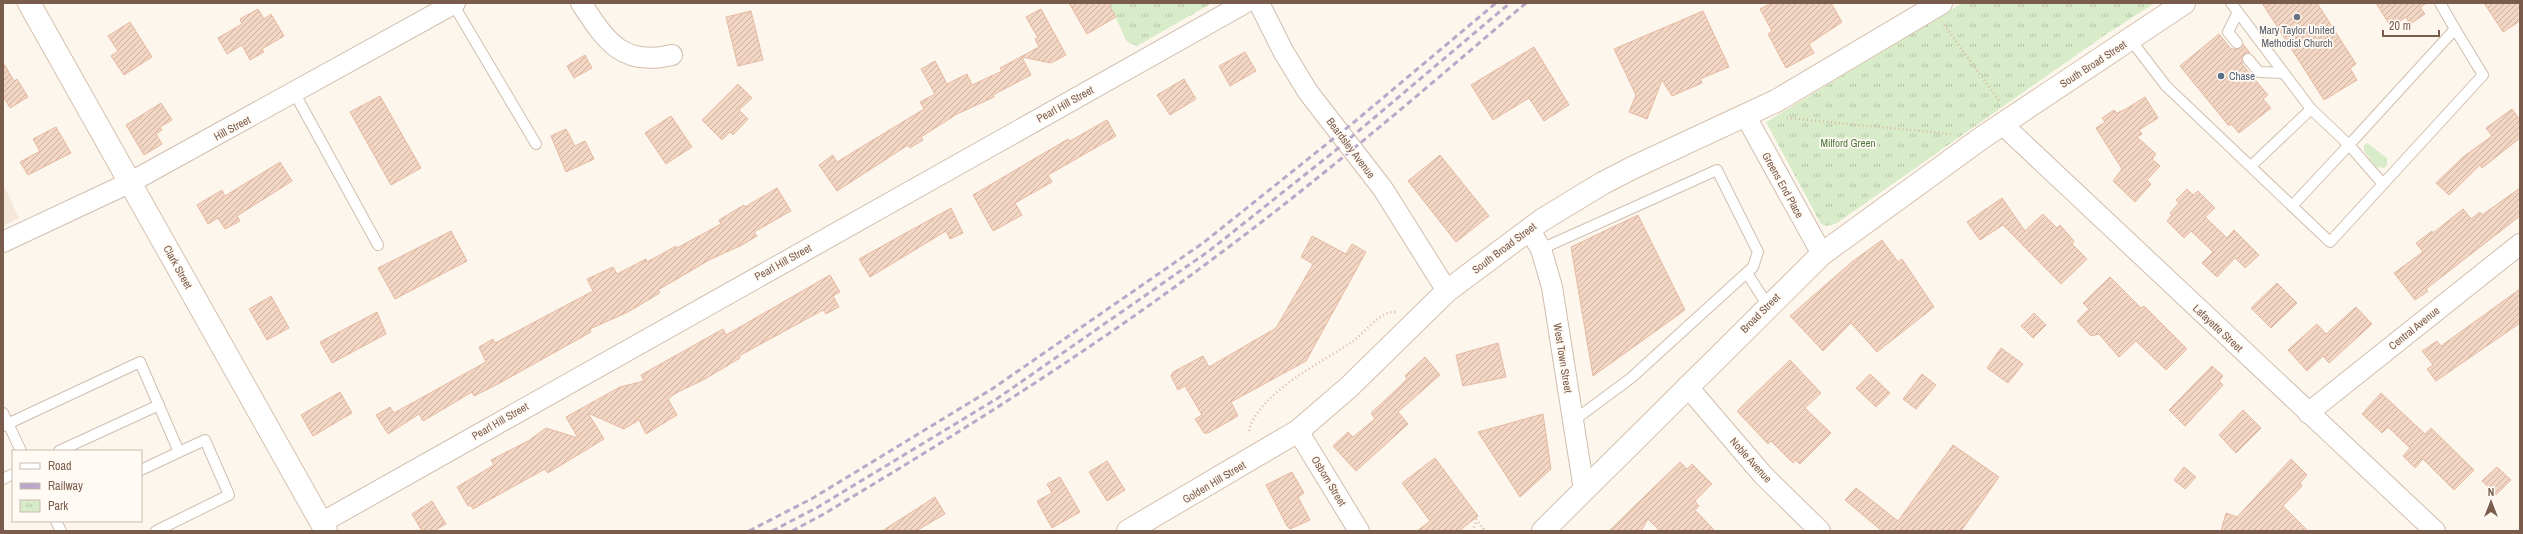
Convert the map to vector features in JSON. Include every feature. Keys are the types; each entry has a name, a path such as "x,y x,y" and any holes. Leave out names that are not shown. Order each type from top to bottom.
{"main road":[{"name":"Clark Street","path":"29,3 324,527"},
{"name":"South Broad Street","path":"2003,116 2130,39 2184,3"},
{"path":"1745,116 1776,101 1937,6"},
{"name":"South Broad Street","path":"1298,430 1349,388 1414,322 1448,291 1529,228 1603,183 1745,116"},
{"name":"Broad Street","path":"1543,531 1559,522 1584,490 1687,386 1822,254 2003,116"},
{"name":"Golden Hill Street","path":"1128,531 1298,430"}],"street":[{"path":"581,3 607,39 620,50 638,58 655,59 672,55"},
{"name":"Pearl Hill Street","path":"324,527 1245,3"},
{"name":"Beardsley Avenue","path":"1259,3 1283,51 1308,92 1383,189 1448,291"},
{"name":"Hill Street","path":"3,242 131,182 295,94 454,4"},
{"name":"Greens End Place","path":"1745,116 1822,254"},
{"name":"Lafayette Street","path":"2003,116 2308,413 2435,531"},
{"name":"West Town Street","path":"1529,228 1541,249 1552,287 1584,490"},
{"name":"Central Avenue","path":"2308,413 2520,244"},
{"name":"Noble Avenue","path":"1687,386 1763,475 1820,531"},
{"name":"Osborn Street","path":"1298,430 1359,531"}],"lane":[{"path":"2231,3 2311,109 2349,145 2383,184"},
{"path":"2130,39 2166,86 2330,242 2483,75 2440,3"},
{"path":"454,4 536,144"},
{"path":"2237,43 2228,32 2238,12"},
{"path":"2292,206 2455,29"},
{"path":"2248,59 2258,72 2284,73"},
{"path":"295,94 378,245"},
{"path":"2250,166 2311,109"},
{"path":"1541,249 1717,170 1758,252 1754,267 1747,274 1631,378 1573,420"},
{"path":"1747,274 1768,306"},
{"path":"6,425 140,362 179,452"},
{"path":"61,450 159,405"},
{"path":"3,413 6,425 20,450"},
{"path":"142,470 205,440 230,495 156,531"},
{"path":"3,479 12,474"},
{"path":"56,522 61,531"}],"path":[{"path":"1937,6 2003,116"},
{"path":"1782,116 1788,118 1954,134"},
{"path":"1249,431 1251,422 1257,413 1282,388 1296,377 1353,342 1386,313 1398,312 1414,322"},
{"path":"1472,531 1476,520 1485,531"}],"shaded area":[{"path":"3,184 19,218 3,226"}],"green space":[{"path":"1109,3 1212,3 1137,46 1127,42"},
{"name":"Milford Green","path":"1962,3 2155,3 2105,35 1837,223 1827,226 1821,224 1766,122"},
{"path":"2367,143 2387,158 2387,165 2384,168 2376,167 2364,151 2364,146"}],"building":[{"path":"1069,3 1108,3 1116,17 1087,34"},
{"path":"1771,3 1831,3 1842,22 1809,44 1814,53 1786,68 1768,34 1772,31 1760,9"},
{"path":"2262,3 2317,3 2356,64 2350,68 2357,80 2324,100"},
{"path":"2376,3 2427,3 2420,7 2425,14 2410,24 2406,17 2391,27"},
{"path":"2484,3 2520,3 2520,21 2503,32"},
{"path":"258,9 264,19 271,14 284,36 262,49 264,52 250,60 242,45 227,54 218,38 242,24 240,19"},
{"path":"1041,9 1066,55 1051,63 1022,57 1031,75 993,95 994,97 957,114 921,137 923,140 910,148 908,145 837,191 819,165 833,155 837,162 924,109 920,102 935,94 921,69 935,61 947,84 967,74 972,85 1002,71 1000,68 1039,47 1035,39 1038,38 1026,17"},
{"path":"751,11 763,60 738,66 726,17"},
{"path":"1703,11 1729,67 1700,79 1702,83 1672,96 1662,80 1647,119 1629,112 1636,95 1614,49"},
{"path":"130,22 152,57 124,75 111,56 118,51 108,36"},
{"path":"2219,34 2231,49 2238,49 2243,44 2250,53 2244,54 2242,64 2268,95 2263,99 2271,108 2239,133 2231,124 2229,126 2180,66"},
{"path":"1534,47 1569,105 1544,121 1529,98 1493,120 1471,85"},
{"path":"1245,52 1256,71 1230,86 1219,66"},
{"path":"585,55 592,68 574,78 567,66"},
{"path":"3,62 14,81 17,79 28,97 10,108 3,96"},
{"path":"1184,79 1196,99 1170,115 1157,95"},
{"path":"738,84 752,98 739,110 748,119 733,135 730,132 722,140 702,120"},
{"path":"380,96 421,168 391,185 350,112"},
{"path":"2145,97 2158,118 2139,130 2142,134 2137,137 2156,154 2152,159 2160,166 2147,180 2151,184 2135,202 2113,181 2122,169 2096,128 2105,122 2102,118 2114,110 2117,113"},
{"path":"161,103 172,120 160,127 162,130 156,134 162,144 144,155 126,125"},
{"path":"2512,109 2520,120 2520,138 2482,168 2480,165 2449,195 2436,183 2463,157 2492,136 2486,128"},
{"path":"671,116 692,147 666,164 645,133"},
{"path":"1107,120 1116,136 1048,175 1052,182 1015,203 1022,215 993,231 973,195 1068,139 1070,141"},
{"path":"56,127 71,153 28,175 20,162 40,151 33,139"},
{"path":"566,129 575,146 585,141 594,159 566,172 551,136"},
{"path":"1440,155 1489,216 1456,242 1408,181"},
{"path":"280,162 292,181 237,216 240,221 225,229 218,218 208,224 197,205 222,190 225,196"},
{"path":"777,188 791,211 754,232 757,236 742,245 711,259 658,290 660,293 628,312 590,329 591,332 498,384 474,396 472,392 423,421 419,414 388,434 376,415 390,407 394,413 486,362 479,347 493,339 495,343 593,291 587,279 613,267 617,274 646,259 647,262 676,246 677,248 721,224 719,220 744,205 745,207"},
{"path":"2520,188 2520,216 2426,289 2428,291 2415,300 2394,273 2423,252 2416,243 2432,231 2433,233 2463,209 2471,219 2480,212 2482,215"},
{"path":"2187,189 2193,195 2198,191 2215,208 2205,217 2227,238 2234,230 2259,255 2245,268 2235,258 2217,277 2202,263 2213,252 2191,231 2184,238 2167,221 2172,215 2170,213 2179,203 2176,200"},
{"path":"2002,198 2025,231 2043,214 2057,228 2060,225 2074,241 2072,244 2087,259 2061,284 2003,225 1980,240 1967,222"},
{"path":"951,208 963,233 950,239 946,231 870,277 859,259"},
{"path":"1638,215 1685,310 1593,376 1571,247"},
{"path":"451,231 467,261 395,299 378,268"},
{"path":"1312,236 1346,254 1352,244 1366,252 1306,361 1231,402 1238,416 1208,433 1204,433 1195,419 1202,415 1185,386 1178,390 1171,376 1173,372 1203,356 1209,367 1276,328 1313,264 1301,257"},
{"path":"1882,240 1898,262 1902,259 1934,307 1877,352 1851,323 1823,351 1790,316 1853,261"},
{"path":"830,275 840,292 833,296 839,307 826,314 823,310 739,356 740,358 705,379 676,393 668,399 677,415 646,434 639,420 624,429 588,413 604,439 548,473 545,469 473,509 470,505 468,506 457,487 494,465 491,460 528,441 546,428 578,438 566,417 620,387 644,381 641,375 723,329 726,335"},
{"path":"2110,277 2141,308 2144,306 2187,349 2166,370 2136,341 2119,357 2099,334 2091,336 2077,321 2089,309 2083,303"},
{"path":"2277,283 2297,303 2271,328 2251,308"},
{"path":"2520,289 2520,323 2436,381 2427,369 2433,365 2422,351 2437,341 2441,346"},
{"path":"271,296 289,328 267,340 249,309"},
{"path":"2356,307 2372,324 2329,363 2323,356 2307,371 2288,350 2317,324 2326,334"},
{"path":"377,312 386,334 332,363 320,342"},
{"path":"2034,313 2046,325 2033,338 2021,326"},
{"path":"1498,343 1506,377 1463,386 1456,355"},
{"path":"2001,348 2023,364 2008,383 1987,368"},
{"path":"1425,357 1440,375 1398,412 1408,424 1356,471 1333,446 1348,432 1353,437 1375,419 1371,413 1407,379 1405,376"},
{"path":"1790,360 1821,393 1805,408 1831,433 1800,464 1795,460 1793,463 1771,441 1768,444 1737,411"},
{"path":"2212,366 2223,376 2219,381 2223,385 2185,426 2169,410"},
{"path":"1870,374 1890,393 1876,407 1856,388"},
{"path":"1922,374 1936,385 1916,409 1903,399"},
{"path":"340,392 352,413 313,436 301,415"},
{"path":"2381,393 2425,434 2431,428 2474,470 2454,490 2423,459 2415,468 2403,456 2410,448 2388,427 2382,433 2362,414"},
{"path":"2243,410 2261,428 2236,453 2219,435"},
{"path":"1543,414 1551,469 1520,497 1478,432"},
{"path":"1953,445 1999,477 1961,531 1882,531 1845,500 1856,488 1898,521"},
{"path":"1435,458 1478,516 1459,531 1417,531 1430,521 1402,483"},
{"path":"2291,459 2307,475 2300,483 2302,486 2283,506 2308,531 2221,531 2226,513 2237,517"},
{"path":"1107,461 1125,490 1107,501 1089,472"},
{"path":"1680,462 1687,469 1692,464 1712,484 1695,501 1699,506 1695,510 1715,531 1660,531 1648,519 1641,531 1609,531"},
{"path":"2184,467 2196,477 2185,489 2174,480"},
{"path":"2497,467 2511,480 2496,495 2482,481"},
{"path":"1292,472 1304,493 1298,497 1310,520 1290,529 1266,485"},
{"path":"1060,477 1080,512 1052,528 1037,501 1052,493 1047,484"},
{"path":"935,497 945,514 916,531 882,531"},
{"path":"432,501 446,524 434,531 422,531 412,514"}],"railway":[{"path":"749,531 813,498 992,389 1203,243 1353,123 1496,3"},
{"path":"772,531 818,507 998,398 1209,251 1336,150 1510,3"},
{"path":"792,531 822,515 1021,392 1119,327 1167,293 1294,197 1411,101 1526,3"}],"place":[{"name":"Mary Taylor United Methodist Church","path":"2297,17"},
{"name":"Chase","path":"2221,76"}]}
